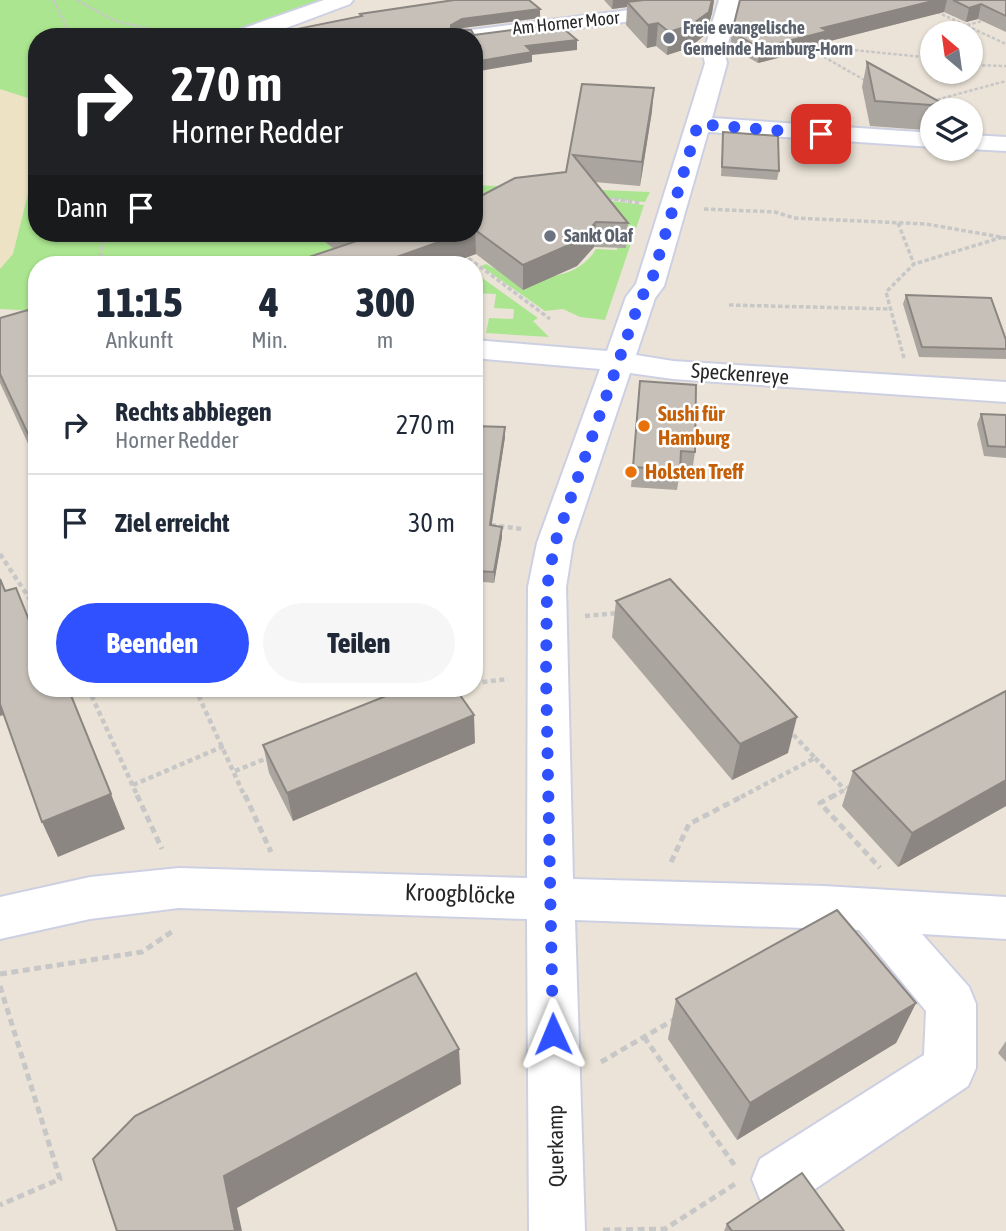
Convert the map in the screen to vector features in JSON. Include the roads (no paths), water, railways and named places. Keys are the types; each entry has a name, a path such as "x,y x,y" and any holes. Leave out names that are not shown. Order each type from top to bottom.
{"street":[{"path":"266,28 343,0"},
{"name":"Am Horner Moor","path":"483,34 736,1"},
{"name":"Querkamp","path":"557,1231 545,619 547,587 558,533 641,297 650,286 736,1"},
{"path":"698,124 920,139"},
{"path":"983,143 1006,144"},
{"name":"Speckenreye","path":"483,350 618,362 673,370 1006,392"},
{"name":"Kroogblöcke","path":"0,918 90,898 179,888 551,897 1006,918"},
{"path":"780,1179 950,1068 950,1004 871,910"}],"place":[{"name":"Freie evangelische Gemeinde Hamburg-Horn","path":"669,38"},
{"name":"Sankt Olaf","path":"550,236"},
{"name":"Sushi für Hamburg","path":"644,426"},
{"name":"Holsten Treff","path":"631,472"}]}
